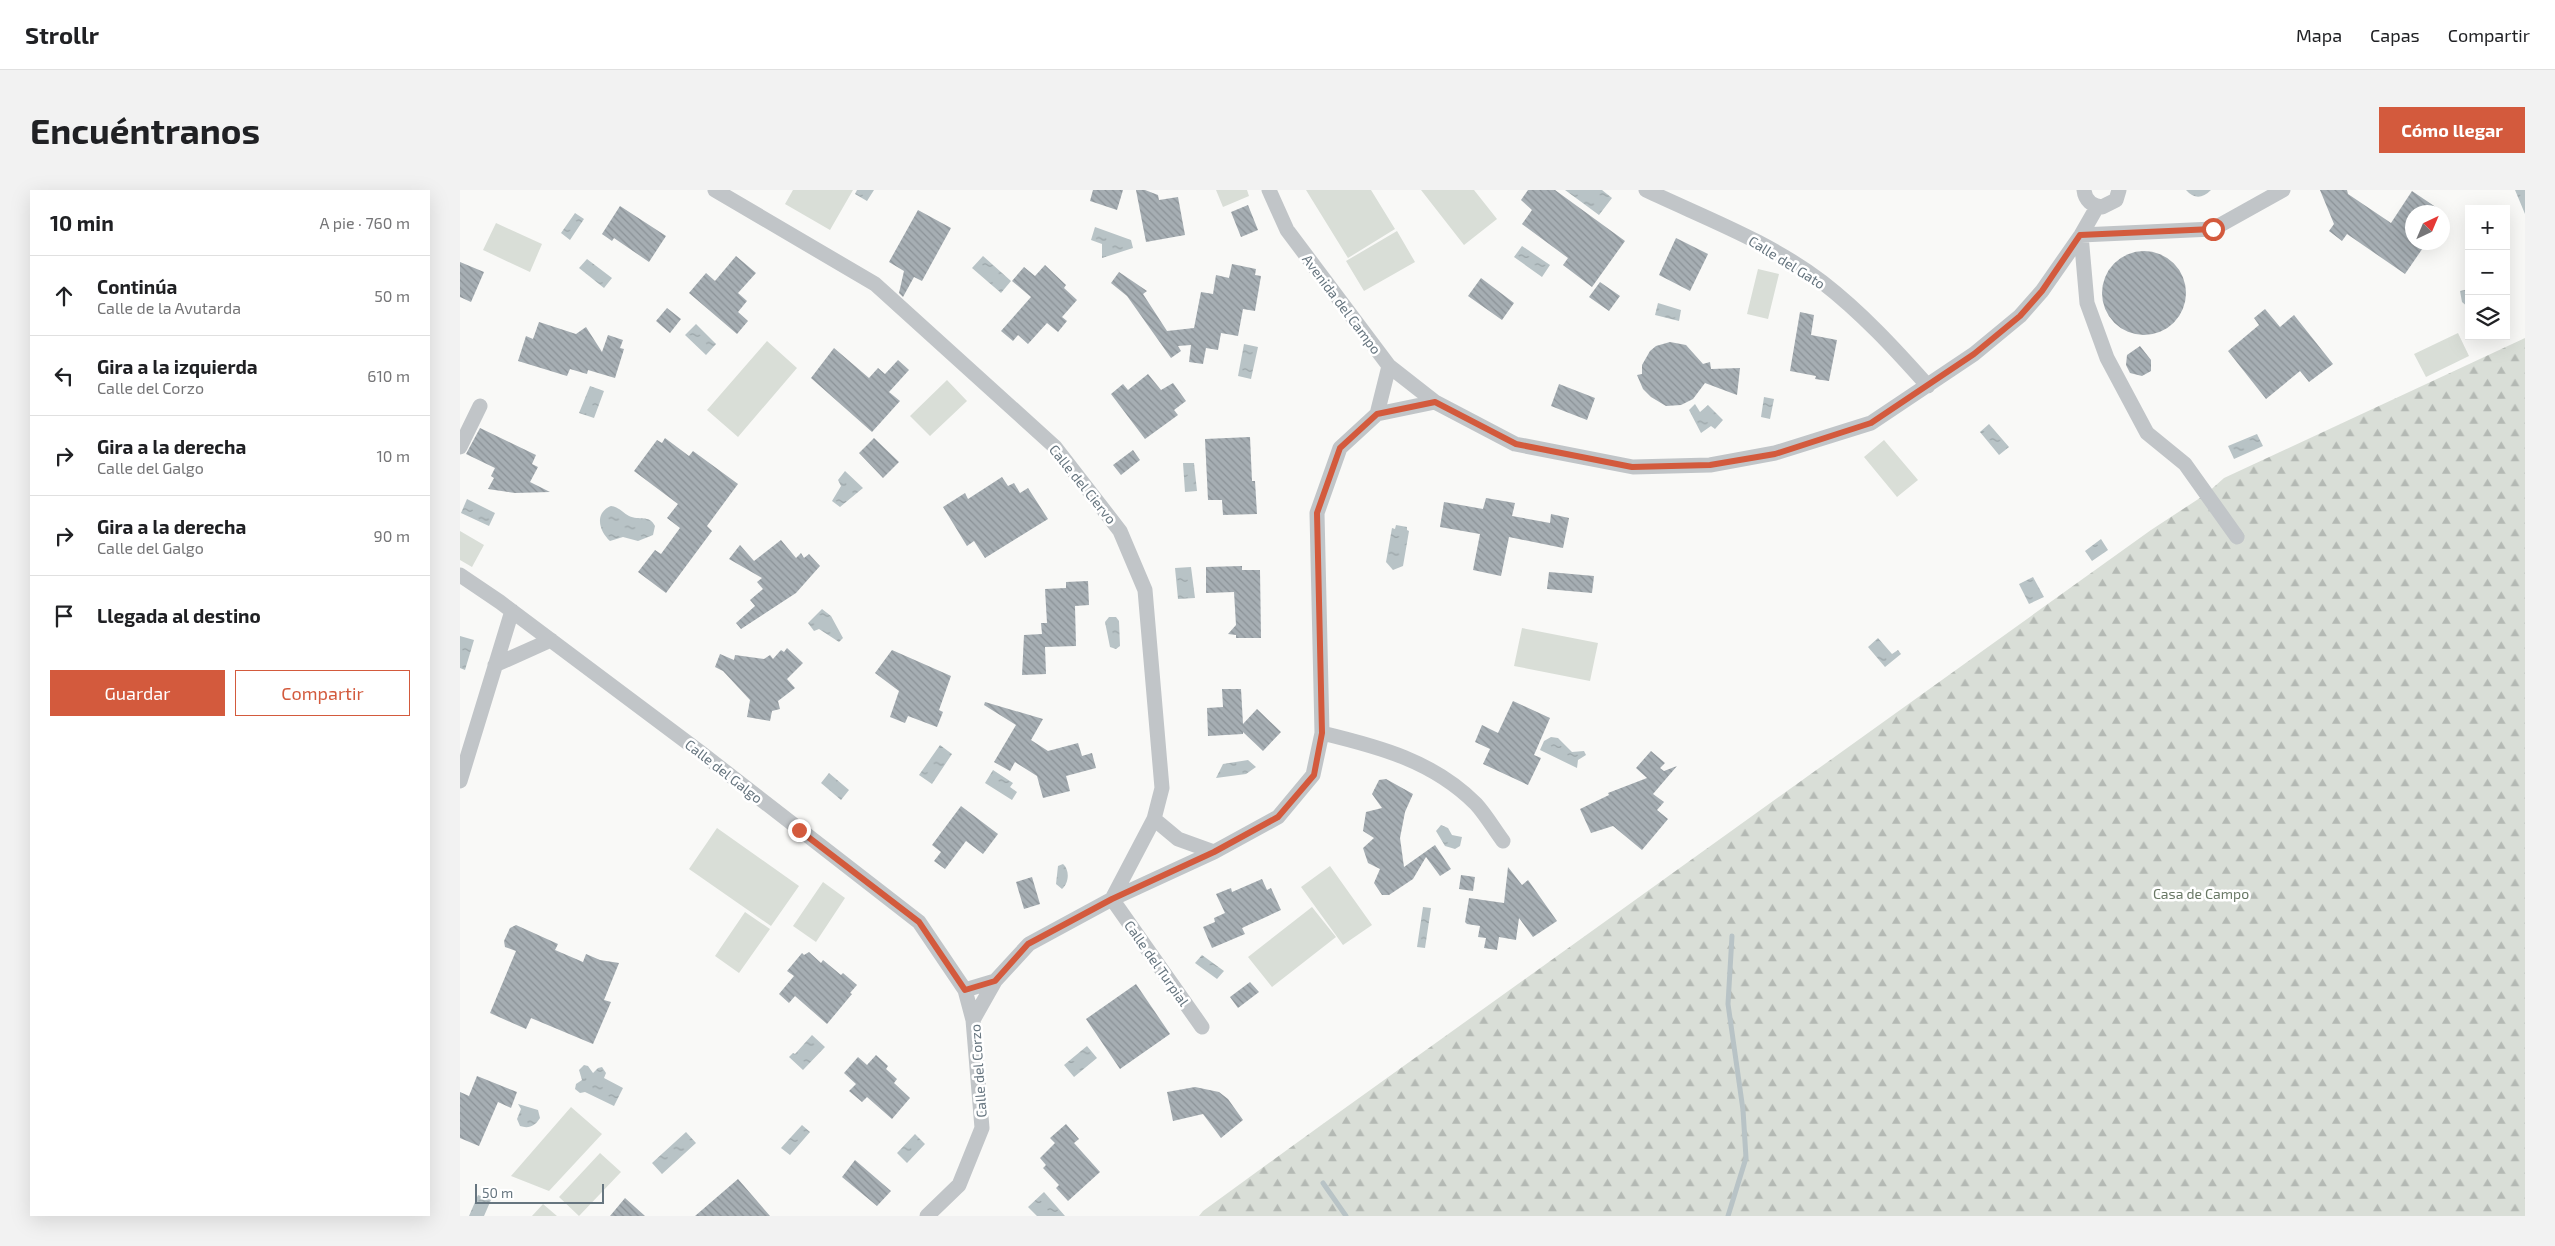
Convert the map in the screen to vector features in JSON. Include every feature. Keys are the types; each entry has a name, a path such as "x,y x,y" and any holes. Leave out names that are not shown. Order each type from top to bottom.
{"street":[{"name":"Calle del Ciervo","path":"715,190 875,284 1055,447 1120,531 1145,590 1162,788 1154,819 1112,899"},
{"name":"Avenida del Campo","path":"1269,190 1286,230 1389,366 1435,402"},
{"name":"Calle del Gato","path":"1646,190 1761,244 1821,281 1875,327 1928,386"},
{"path":"2084,190 2088,200 2097,207 2112,203 2119,190"},
{"path":"2080,235 2213,229 2283,190"},
{"path":"1389,366 1377,414 1435,402 1516,444 1632,467 1710,465 1775,454 1871,423 1974,354 2020,316 2042,291 2097,207"},
{"path":"2080,235 2088,303 2107,358 2147,433 2185,464 2237,537"},
{"path":"460,447 480,406"},
{"name":"Calle del Corzo","path":"927,1216 959,1184 982,1128 973,1020 995,981 1028,944 1112,899 1214,852 1278,817 1314,775 1322,733 1317,513 1340,448 1377,414"},
{"name":"Calle del Galgo","path":"460,575 551,640 919,922 965,990 973,1020"},
{"path":"460,781 512,611"},
{"path":"496,665 551,640"},
{"path":"1322,733 1378,746 1430,768 1476,804 1503,841"},
{"path":"1154,819 1178,840 1214,852"},
{"name":"Calle del Turpial","path":"1112,899 1202,1027"},
{"path":"965,990 995,981"}],"green space":[{"path":"793,190 853,190 830,230 785,204"},
{"path":"1216,190 1247,190 1249,196 1223,207"},
{"path":"1306,190 1371,190 1395,229 1348,258"},
{"path":"1421,190 1474,190 1497,219 1464,245"},
{"path":"496,223 542,244 530,272 483,250"},
{"path":"1397,231 1415,262 1364,291 1346,261"},
{"path":"1758,269 1779,274 1768,319 1747,314"},
{"path":"2458,333 2469,356 2426,377 2414,354"},
{"name":"Casa de Campo","path":"2525,338 2525,1216 1199,1216 1203,1211 1320,1126 2151,530 2206,494 2224,478"},
{"path":"767,341 797,368 738,437 707,410"},
{"path":"947,380 967,401 930,436 910,416"},
{"path":"1884,440 1918,480 1897,497 1864,457"},
{"path":"460,531 484,545 472,567 460,560"},
{"path":"1522,628 1598,643 1590,681 1514,666"},
{"path":"717,828 799,886 771,926 689,869"},
{"path":"1330,866 1372,925 1343,945 1301,887"},
{"path":"823,882 845,898 816,942 793,926"},
{"path":"1312,907 1336,937 1272,987 1248,957"},
{"path":"745,912 770,929 739,973 715,956"},
{"path":"571,1107 602,1134 549,1191 511,1176"},
{"path":"600,1153 621,1172 579,1216 559,1197"},
{"path":"543,1204 557,1216 532,1216"}],"water":[{"path":"857,190 874,190 867,201 855,194"},
{"path":"1565,190 1602,190 1612,198 1599,215"},
{"path":"2186,190 2211,190 2198,197"},
{"path":"2515,190 2525,190 2525,214"},
{"path":"575,213 584,219 570,240 561,233"},
{"path":"1095,227 1131,240 1133,248 1102,258 1102,244 1091,240"},
{"path":"1522,246 1550,265 1542,277 1514,257"},
{"path":"983,256 1011,281 1001,293 972,268"},
{"path":"587,259 612,278 604,288 579,268"},
{"path":"2465,290 2465,305 2462,302 2460,291"},
{"path":"1658,303 1681,310 1679,321 1655,315"},
{"path":"696,324 716,344 706,355 685,335"},
{"path":"1244,344 1258,347 1251,379 1238,376"},
{"path":"590,386 604,391 594,418 579,413"},
{"path":"1764,397 1774,399 1770,419 1761,417"},
{"path":"1695,404 1700,412 1708,405 1723,420 1715,429 1711,426 1701,433 1689,410"},
{"path":"1989,424 2009,447 1999,455 1980,432"},
{"path":"2257,434 2263,446 2234,459 2228,446"},
{"path":"1183,463 1194,463 1197,491 1185,492"},
{"path":"845,471 863,488 840,507 832,501 841,486 838,480"},
{"path":"467,499 495,513 489,526 461,513"},
{"path":"611,506 629,516 653,522 655,526 653,535 638,541 623,537 610,541 603,532 600,518 602,513"},
{"path":"1396,525 1407,527 1409,531 1403,566 1393,570 1386,562 1392,528 1395,529"},
{"path":"2101,539 2108,550 2092,561 2085,551"},
{"path":"1191,567 1195,598 1178,599 1175,568"},
{"path":"2033,577 2044,597 2029,604 2019,584"},
{"path":"822,609 831,616 843,638 839,642 819,629 814,631 808,623"},
{"path":"1109,617 1116,617 1119,621 1120,646 1116,649 1110,647 1105,622"},
{"path":"460,636 474,640 465,670 460,668"},
{"path":"1878,638 1892,654 1898,650 1901,654 1885,667 1868,647"},
{"path":"1551,737 1558,738 1572,752 1584,751 1586,755 1578,760 1577,768 1540,750 1544,741"},
{"path":"940,745 952,754 932,784 919,775"},
{"path":"1248,760 1256,767 1246,774 1216,778 1223,764"},
{"path":"993,770 1013,783 1010,787 1017,792 1012,800 985,783"},
{"path":"829,773 849,790 841,800 821,783"},
{"path":"1441,825 1448,828 1452,835 1462,837 1460,846 1455,849 1445,846 1436,831"},
{"path":"1063,864 1068,876 1062,889 1056,884 1058,866"},
{"path":"1423,907 1431,908 1425,948 1417,947"},
{"path":"1202,955 1224,971 1217,979 1195,963"},
{"path":"812,1035 825,1047 803,1070 789,1057 793,1053 795,1054"},
{"path":"1087,1046 1097,1058 1074,1077 1064,1065"},
{"path":"584,1065 588,1066 593,1073 602,1067 606,1073 604,1078 623,1088 614,1106 585,1092 580,1093 575,1089 576,1084 582,1080 579,1070"},
{"path":"518,1104 538,1110 540,1118 536,1123 529,1127 520,1126 517,1119 521,1109"},
{"path":"802,1125 810,1132 790,1155 781,1148"},
{"path":"686,1132 696,1143 662,1174 652,1163"},
{"path":"915,1134 925,1144 907,1163 897,1153"},
{"path":"1044,1192 1065,1216 1037,1216 1028,1207"},
{"path":"478,1195 491,1200 484,1216 469,1216"}],"building":[{"path":"1093,190 1123,190 1117,210 1090,201"},
{"path":"1136,190 1145,190 1158,195 1159,200 1178,197 1185,235 1146,242"},
{"path":"1528,190 1555,190 1625,241 1592,287 1563,265 1568,258 1522,224 1532,210 1521,200"},
{"path":"2320,190 2347,190 2348,194 2391,223 2412,191 2433,205 2405,205 2405,250 2422,250 2405,274 2347,234 2342,241 2329,231 2334,224"},
{"path":"1248,205 1258,230 1241,237 1231,212"},
{"path":"620,206 666,236 649,262 614,238 612,241 602,234"},
{"path":"918,210 951,228 922,281 914,277 903,297 899,293 904,271 889,262"},
{"path":"1676,238 1708,254 1690,291 1659,275"},
{"path":"2144,251 2160,254 2179,270 2183,277 2186,293 2183,309 2167,328 2160,332 2144,335 2128,332 2109,316 2105,309 2102,293 2105,277 2121,258 2128,254"},
{"path":"736,256 756,273 738,293 747,301 738,312 748,321 737,334 689,293 706,273 715,281"},
{"path":"460,262 484,272 471,302 460,297"},
{"path":"1232,264 1256,269 1255,275 1261,276 1255,311 1243,309 1238,336 1221,333 1218,350 1206,348 1203,364 1189,362 1191,345 1178,346 1181,351 1171,358 1127,296 1111,283 1119,272 1147,291 1143,294 1167,331 1194,328 1201,292 1213,294 1216,275 1229,278"},
{"path":"1045,265 1066,285 1064,288 1077,300 1062,317 1067,321 1058,332 1047,323 1028,344 1018,335 1013,341 1001,331 1031,297 1012,281 1024,267 1035,276"},
{"path":"1481,278 1514,303 1502,320 1468,296"},
{"path":"1600,282 1620,296 1609,311 1589,297"},
{"path":"667,308 681,319 670,333 656,321"},
{"path":"2265,309 2280,327 2294,315 2333,364 2309,382 2300,371 2266,399 2228,351 2259,325 2254,318"},
{"path":"1800,312 1814,315 1811,335 1837,340 1829,381 1815,379 1816,376 1790,371"},
{"path":"539,322 576,334 586,327 602,352 608,335 623,340 620,348 624,349 615,378 588,370 587,374 570,369 567,376 518,361 526,336 533,339"},
{"path":"1670,342 1686,345 1703,364 1710,362 1711,369 1740,368 1737,395 1705,383 1693,399 1681,405 1666,406 1651,397 1643,389 1637,375 1642,374 1642,365 1650,351 1656,346"},
{"path":"2140,346 2151,360 2151,371 2142,376 2130,373 2126,365 2127,355"},
{"path":"834,348 869,378 878,368 885,374 898,360 909,370 889,392 900,401 872,432 811,378"},
{"path":"1148,374 1161,390 1173,383 1186,401 1174,410 1178,415 1145,439 1111,394 1123,384 1128,390"},
{"path":"1559,384 1595,398 1587,420 1551,406"},
{"path":"480,428 536,455 532,464 538,467 530,482 550,492 515,493 488,489 494,478 491,476 495,468 466,454"},
{"path":"1250,437 1252,481 1255,481 1257,514 1223,515 1222,500 1208,500 1205,439"},
{"path":"665,438 689,456 693,451 738,484 707,526 712,531 666,593 638,572 655,550 661,554 680,528 667,518 678,504 634,471 657,440 662,443"},
{"path":"874,438 899,462 883,478 859,453"},
{"path":"1133,450 1140,460 1121,475 1113,465"},
{"path":"1002,477 1008,486 1014,483 1020,493 1028,488 1048,519 985,558 974,541 967,546 943,507 965,493 968,499"},
{"path":"1486,498 1515,503 1512,516 1550,523 1551,514 1569,518 1563,548 1509,537 1501,576 1473,570 1480,534 1440,527 1444,502 1483,509"},
{"path":"781,540 796,558 801,553 804,558 809,554 820,566 796,593 741,629 736,623 755,606 750,600 763,589 757,582 762,578 729,559 740,545 754,561"},
{"path":"1242,566 1242,570 1260,570 1261,638 1236,638 1236,635 1228,634 1236,625 1234,592 1206,593 1206,567"},
{"path":"1549,572 1594,576 1592,593 1547,589"},
{"path":"1088,581 1089,605 1075,606 1076,646 1045,647 1046,674 1022,675 1024,635 1042,634 1041,623 1047,623 1045,589 1066,588 1066,582"},
{"path":"787,648 803,663 787,679 795,688 778,701 780,709 772,711 770,721 747,717 750,700 723,671 715,667 720,654 734,660 735,655 764,659 770,655 773,659 781,650 784,652"},
{"path":"892,650 951,676 939,710 943,712 937,727 908,716 905,723 890,717 899,691 875,673"},
{"path":"1222,689 1241,689 1243,724 1257,709 1281,732 1263,751 1243,732 1243,734 1208,736 1207,708 1223,707"},
{"path":"1513,701 1550,718 1534,755 1541,758 1528,785 1483,764 1490,749 1475,742 1482,725 1498,733"},
{"path":"985,702 1043,719 1031,740 1048,751 1078,743 1082,756 1092,753 1096,768 1066,776 1070,791 1043,798 1037,776 1015,762 1010,771 994,762 1016,725 984,705"},
{"path":"1651,751 1665,763 1660,768 1664,771 1677,766 1653,794 1664,802 1657,810 1668,819 1642,850 1613,826 1591,833 1580,809 1609,795 1608,793 1647,778 1636,768"},
{"path":"1386,779 1413,794 1405,812 1400,838 1404,867 1435,845 1451,869 1440,876 1426,857 1413,879 1389,895 1382,895 1374,883 1380,869 1368,863 1363,848 1374,838 1363,831 1366,812 1382,808 1372,794 1379,780"},
{"path":"961,806 998,834 983,854 966,841 945,869 934,861 941,852 932,845"},
{"path":"1508,867 1522,885 1528,880 1557,921 1533,937 1519,918 1516,940 1499,937 1497,950 1484,948 1486,938 1478,937 1480,926 1465,922 1469,898 1504,903"},
{"path":"1461,875 1475,877 1473,891 1459,889"},
{"path":"1032,877 1040,904 1024,909 1016,882"},
{"path":"1262,879 1267,890 1271,888 1281,910 1242,928 1245,934 1212,948 1203,927 1215,922 1214,918 1225,913 1216,894 1231,888 1232,892"},
{"path":"516,925 558,944 555,950 583,962 586,954 600,960 619,963 604,1000 611,1002 593,1044 531,1018 526,1029 490,1013 516,951 505,947 504,941 510,928"},
{"path":"809,952 821,963 823,960 857,985 850,993 852,994 827,1024 795,996 789,1003 779,994 794,976 787,971 802,953 804,955"},
{"path":"1250,982 1259,992 1238,1008 1230,997"},
{"path":"1136,984 1170,1034 1120,1069 1086,1019"},
{"path":"876,1055 888,1066 886,1069 897,1079 894,1083 910,1098 892,1119 867,1097 862,1102 849,1091 856,1084 844,1073 858,1057 867,1065"},
{"path":"477,1076 517,1092 511,1108 498,1102 479,1146 460,1138 460,1092 469,1096"},
{"path":"1195,1087 1219,1092 1228,1099 1243,1120 1221,1138 1203,1114 1173,1121 1167,1092"},
{"path":"1066,1124 1079,1139 1074,1143 1100,1172 1068,1201 1056,1188 1059,1185 1043,1168 1046,1165 1040,1158 1055,1143 1050,1138"},
{"path":"855,1160 891,1191 877,1206 842,1177"},
{"path":"738,1179 770,1216 695,1216"},
{"path":"625,1198 645,1216 610,1216"}],"waterway":[{"path":"1728,1216 1746,1158 1743,1110 1728,1004 1732,936"},
{"path":"1323,1183 1346,1216"}],"route":[{"path":"799,830 919,922 965,990 995,981 1028,944 1112,899 1214,852 1278,817 1314,775 1322,733 1317,513 1340,448 1377,414 1435,402 1516,444 1632,467 1710,465 1775,454 1871,423 1974,354 2020,316 2042,291 2080,235 2213,229"}]}
